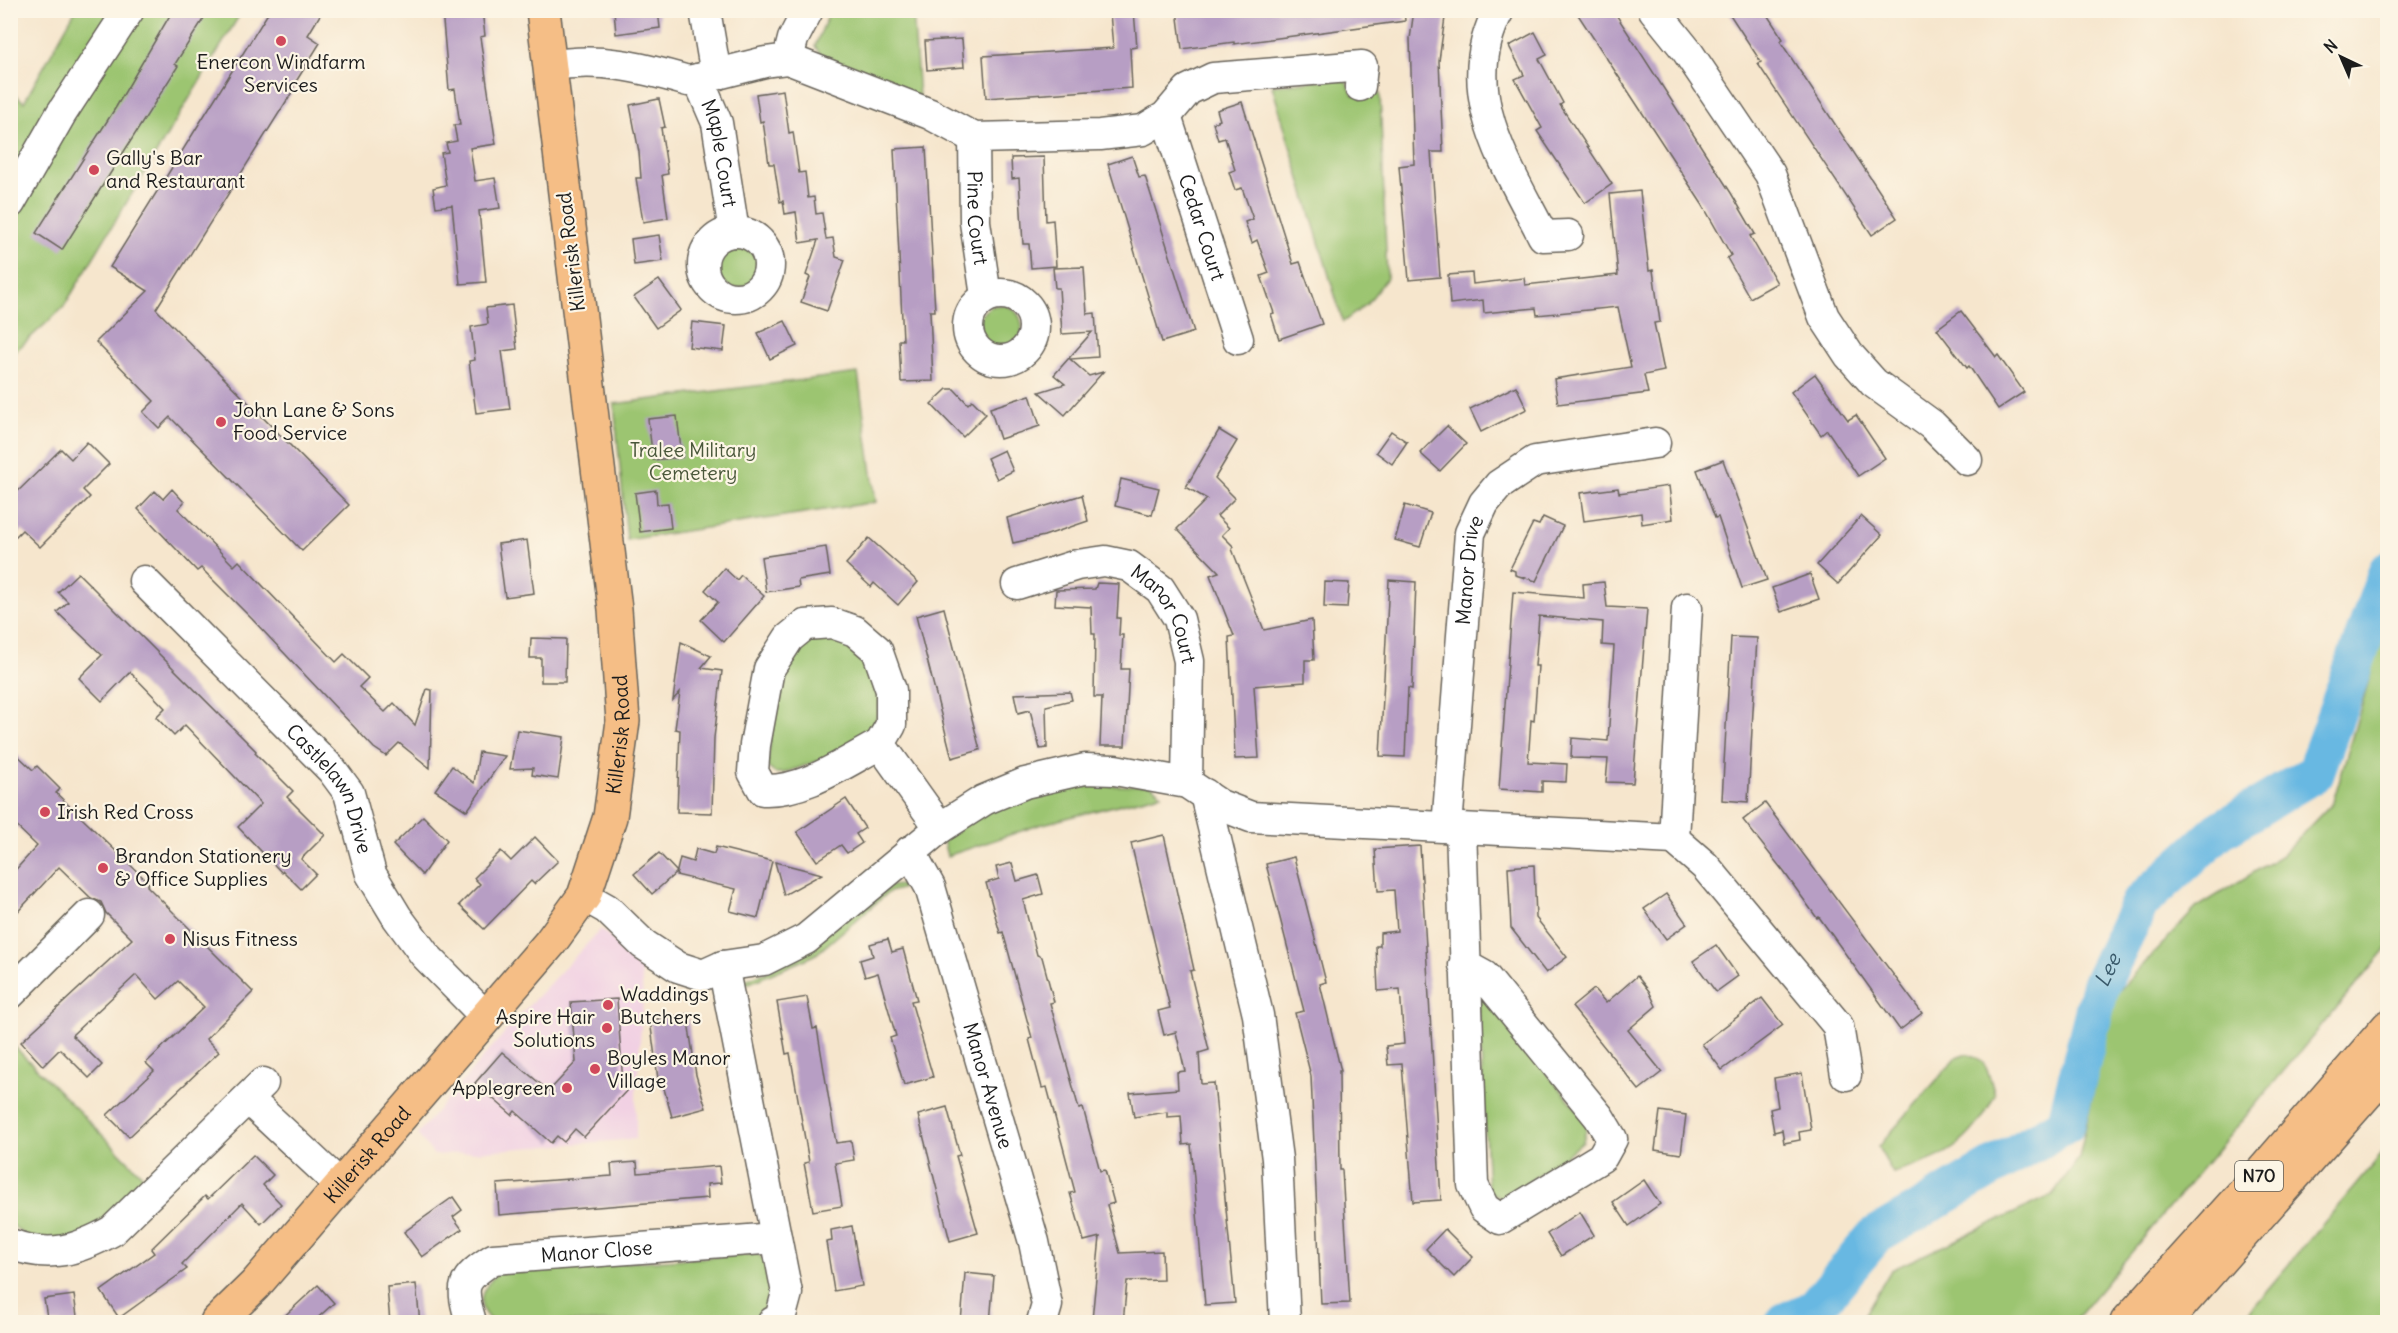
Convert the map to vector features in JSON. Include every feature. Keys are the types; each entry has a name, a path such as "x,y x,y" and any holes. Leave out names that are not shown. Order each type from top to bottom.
{"main road":[{"name":"Killerisk Road","path":"217,1323 255,1285 550,943 584,896 610,817 623,721 615,609 543,10"},
{"name":"N70","path":"2127,1323 2388,1027"},
{"name":"N70","path":"2165,1323 2388,1069"}],"street":[{"path":"10,203 61,114 129,10"},
{"name":"Maple Court","path":"705,10 707,77 717,123 734,231"},
{"path":"788,58 793,39 808,10"},
{"path":"1499,10 1486,33 1481,65 1486,118 1543,236 1568,236"},
{"path":"1654,10 1688,51 1770,174 1824,317 1849,354 1874,383 1932,425 1967,460"},
{"path":"549,66 571,62 627,64 688,81 788,58 930,114 974,138 1100,135 1143,130 1166,116 1188,90 1213,78 1362,66 1360,86"},
{"name":"Cedar Court","path":"1166,116 1238,339"},
{"name":"Pine Court","path":"974,138 975,222 986,296"},
{"name":"Manor Drive","path":"1464,965 1484,976 1599,1117 1612,1139 1602,1157 1500,1219 1484,1208 1473,1185 1464,965 1454,828 1470,533 1484,502 1499,485 1535,461 1655,443"},
{"name":"Manor Court","path":"1017,584 1077,565 1105,561 1129,566 1160,589 1179,619 1189,662 1196,788 1258,1015 1277,1159 1285,1323"},
{"name":"Castlelawn Drive","path":"144,581 332,770 349,793 371,874 397,917 425,955 486,1017"},
{"path":"1674,839 1687,608"},
{"path":"832,623 855,631 877,650 891,690 891,725 880,744 826,773 783,791 763,790 753,772 755,745 769,669 789,638 805,625 832,623"},
{"path":"880,744 940,828"},
{"path":"584,896 607,909 643,944 678,967 703,975 723,966 764,960 806,939 940,828 984,800 1025,783 1085,769 1115,770 1196,788 1220,805 1251,817 1674,839 1705,866 1838,1026 1846,1076"},
{"name":"Manor Avenue","path":"910,852 930,887 1034,1242 1047,1305 1042,1323"},
{"path":"10,994 89,915"},
{"path":"723,966 787,1293 780,1319 774,1323"},
{"path":"10,1244 48,1253 84,1246 112,1231 255,1091 340,1185"},
{"name":"Manor Close","path":"471,1323 466,1304 465,1284 473,1272 493,1259 776,1238"}],"shaded area":[{"path":"601,929 641,967 643,1000 636,1095 636,1139 434,1155 417,1134 519,1016"}],"green space":[{"path":"75,11 242,11 63,308 11,355 10,90 24,102"},
{"path":"830,11 913,11 919,97 822,57 815,46"},
{"path":"1344,77 1353,95 1380,93 1387,278 1367,304 1343,322 1272,86"},
{"path":"736,242 752,249 759,265 752,281 736,288 720,281 713,265 720,249"},
{"path":"1000,305 1015,312 1022,327 1015,342 1000,349 985,342 978,327 985,312"},
{"name":"Tralee Military Cemetery","path":"858,373 876,502 627,540 614,404"},
{"path":"2387,618 2387,948 2073,1322 1860,1322 1891,1270 2053,1195 2079,1158 2114,996 2196,908 2282,855 2333,802"},
{"path":"826,633 859,644 877,684 880,697 878,714 871,727 860,739 846,748 831,756 784,773 775,773 767,767 781,662 802,640"},
{"path":"1151,785 1161,794 1039,825 947,856 943,840 995,805 1066,787"},
{"path":"902,885 902,889 889,892 815,955 745,985 747,979 766,972 890,886"},
{"path":"1478,991 1588,1122 1583,1141 1504,1199 1492,1194 1488,1189"},
{"path":"10,1042 145,1178 84,1237 34,1243 11,1224"},
{"path":"1967,1054 1979,1059 1989,1075 1995,1095 1986,1112 1966,1138 1954,1148 1927,1162 1893,1173 1878,1147 1956,1058"},
{"path":"2387,1148 2387,1322 2240,1322"},
{"path":"758,1254 769,1265 776,1303 764,1317 665,1322 493,1322 482,1309 481,1302 485,1289 500,1271"}],"building":[{"path":"173,10 209,10 175,64 178,66 62,250 36,233 116,107"},
{"path":"270,10 323,10 308,35 320,43 292,88 294,89 156,309 349,505 302,551 170,417 159,428 143,412 154,401 96,342 148,291 110,267"},
{"path":"442,10 482,10 485,36 480,37 496,144 470,148 475,181 495,178 500,208 479,211 486,282 460,284 452,205 436,207 433,188 446,185 441,153 448,152 446,143 457,141 454,125 460,125 455,89 449,90"},
{"path":"614,10 658,10 660,28 616,34"},
{"path":"1177,10 1404,10 1405,21 1182,49"},
{"path":"1414,10 1446,10 1439,61 1443,152 1431,152 1440,277 1409,280 1399,166 1414,164 1410,39"},
{"path":"1575,10 1619,10 1615,13 1755,234 1750,236 1777,283 1750,298 1727,258 1731,255 1702,204"},
{"path":"1727,10 1764,10 1783,39 1780,41 1897,218 1872,235 1758,64 1761,62"},
{"path":"1134,11 1137,47 1130,48 1132,88 986,98 983,56 1113,48 1110,13"},
{"path":"1535,32 1547,55 1539,59 1563,103 1560,105 1612,184 1585,203 1537,131 1542,128 1515,79 1524,75 1509,46"},
{"path":"962,39 964,67 927,70 925,41"},
{"path":"783,90 789,133 793,132 799,173 805,172 808,198 814,197 816,214 822,213 826,239 833,238 836,257 845,260 827,311 801,302 810,277 806,275 818,240 800,243 796,212 785,214 783,201 780,202 774,164 769,164 763,121 760,122 756,94"},
{"path":"659,99 665,127 661,128 668,174 662,175 668,218 643,222 636,178 641,178 639,152 630,105"},
{"path":"1242,102 1293,264 1300,262 1322,324 1279,339 1271,314 1274,313 1261,276 1269,273 1257,240 1252,243 1245,222 1253,219 1242,188 1235,190 1229,172 1235,170 1225,138 1218,140 1213,123 1220,120 1217,110"},
{"path":"926,147 935,311 930,311 933,381 901,382 899,340 903,340 894,149"},
{"path":"1132,156 1139,177 1145,176 1194,332 1162,342 1108,164"},
{"path":"1044,157 1046,221 1053,220 1056,266 1031,268 1029,244 1023,244 1019,178 1012,179 1011,158"},
{"path":"1640,191 1649,271 1653,270 1660,322 1654,323 1664,371 1644,375 1648,393 1558,404 1554,379 1631,367 1618,307 1537,315 1536,308 1484,313 1483,300 1450,304 1448,275 1472,273 1473,284 1524,278 1525,285 1618,275 1610,194"},
{"path":"659,235 663,261 634,265 631,239"},
{"path":"1084,267 1087,314 1095,313 1098,357 1070,359 1089,376 1103,372 1065,415 1039,392 1065,384 1054,375 1092,332 1062,334 1059,288 1055,288 1053,268"},
{"path":"659,280 681,310 656,328 634,297"},
{"path":"512,305 517,349 502,351 510,409 476,413 469,361 475,360 471,327 488,324 486,308"},
{"path":"1961,311 1996,357 1998,355 2024,392 1998,409 1969,366 1967,368 1937,329"},
{"path":"785,321 797,346 770,359 758,333"},
{"path":"692,322 726,326 723,351 689,347"},
{"path":"1815,374 1848,420 1856,415 1885,458 1858,476 1827,430 1821,435 1791,392"},
{"path":"1516,386 1527,409 1481,432 1470,409"},
{"path":"947,389 954,389 968,404 972,400 986,414 963,437 931,404"},
{"path":"1030,395 1040,426 1000,439 990,408"},
{"path":"677,416 682,457 653,460 648,419"},
{"path":"1447,426 1466,444 1440,471 1420,453"},
{"path":"1219,430 1237,441 1215,478 1235,498 1217,516 1229,528 1222,535 1234,547 1232,549 1264,630 1312,620 1314,660 1305,660 1305,682 1254,686 1259,758 1235,759 1229,637 1234,636 1210,575 1219,572 1177,529 1207,499 1186,487"},
{"path":"1391,431 1407,442 1392,464 1376,452"},
{"path":"87,442 109,464 83,490 90,497 40,547 22,530 10,542 10,499 61,449 71,459"},
{"path":"1004,450 1013,471 997,479 987,458"},
{"path":"1723,460 1767,580 1742,588 1718,517 1715,518 1697,470"},
{"path":"1121,479 1159,488 1152,515 1115,506"},
{"path":"1669,486 1673,519 1642,524 1641,513 1584,521 1580,493 1618,488 1619,493"},
{"path":"172,489 184,502 178,509 234,566 239,561 336,662 344,654 368,678 359,687 385,712 394,703 415,725 427,689 432,690 430,768 399,743 386,756 374,748 252,619 201,568 197,571 138,509 155,491 163,499"},
{"path":"656,490 657,504 668,503 671,528 640,532 635,493"},
{"path":"1082,495 1088,521 1044,536 1013,543 1007,518"},
{"path":"1405,505 1431,513 1420,547 1395,540"},
{"path":"1861,516 1882,535 1838,584 1817,565"},
{"path":"1543,517 1563,526 1536,581 1515,575 1515,571 1510,569 1533,523 1539,525"},
{"path":"869,538 918,582 898,605 874,583 871,587 846,564"},
{"path":"527,540 534,593 505,597 498,544"},
{"path":"826,547 830,575 798,580 799,587 766,592 761,557"},
{"path":"724,568 737,580 741,575 764,596 724,642 701,620 718,602 705,590"},
{"path":"78,573 256,751 255,753 293,791 287,797 325,835 301,859 316,874 301,889 283,871 282,873 238,827 261,804 185,725 174,736 156,717 165,708 130,672 102,701 79,678 102,655 57,612 68,602 58,592"},
{"path":"1810,574 1819,599 1781,612 1772,588"},
{"path":"1389,580 1416,582 1412,689 1408,688 1405,757 1380,756"},
{"path":"1325,582 1349,583 1347,608 1324,607"},
{"path":"1604,582 1607,607 1647,609 1633,783 1606,782 1608,759 1571,758 1572,738 1608,741 1614,646 1602,645 1603,622 1539,616 1534,721 1531,720 1528,762 1567,764 1566,782 1542,781 1542,792 1499,789 1513,592 1584,598 1583,584"},
{"path":"1097,583 1119,584 1117,618 1120,618 1119,635 1123,635 1121,669 1129,669 1125,746 1100,746 1102,697 1094,697 1095,634 1092,634 1091,607 1055,605 1056,590 1095,589"},
{"path":"944,608 980,750 952,758 916,616"},
{"path":"1731,637 1757,638 1748,802 1722,800"},
{"path":"531,638 566,639 565,682 541,682 541,658 530,658"},
{"path":"681,642 711,656 701,668 722,671 714,738 712,813 677,812 680,730 675,729 680,692 673,700"},
{"path":"1070,692 1072,700 1046,706 1047,748 1040,749 1030,710 1018,713 1014,694"},
{"path":"517,730 564,737 558,779 532,775 533,768 510,769"},
{"path":"10,748 33,770 37,766 60,789 56,793 149,883 147,886 253,992 206,1039 219,1052 129,1137 107,1115 154,1071 146,1063 204,1007 178,981 158,999 136,975 72,1035 102,1065 89,1078 60,1049 43,1066 21,1042 132,939 106,913 101,902 91,898 59,867 10,920 10,876 37,846 10,820"},
{"path":"479,752 505,756 467,811 435,790 452,766 474,783"},
{"path":"846,799 865,828 856,834 862,843 847,853 841,845 817,861 797,832"},
{"path":"1765,803 1922,1013 1900,1030 1819,917 1817,918 1743,820"},
{"path":"423,816 447,840 422,875 393,845"},
{"path":"1164,835 1194,970 1190,971 1209,1050 1199,1053 1201,1084 1214,1083 1235,1303 1205,1305 1191,1144 1183,1145 1181,1116 1167,1117 1167,1112 1134,1117 1130,1093 1178,1089 1177,1072 1185,1071 1176,1032 1164,1035 1158,1011 1170,1008 1131,843"},
{"path":"535,837 558,861 534,884 531,881 484,929 459,905 480,884 474,878 501,851 511,861"},
{"path":"1420,846 1441,1200 1413,1202 1402,1064 1388,1065 1386,1046 1404,1044 1400,989 1378,991 1376,946 1380,946 1380,933 1397,931 1394,890 1378,891 1375,849"},
{"path":"716,847 772,861 758,918 730,911 736,889 676,875 680,858 693,862 696,849 714,854"},
{"path":"659,853 677,872 652,894 634,874"},
{"path":"1294,857 1326,982 1320,984 1341,1071 1339,1071 1340,1170 1342,1170 1350,1303 1321,1304 1311,1076 1295,1013 1304,1011 1266,864"},
{"path":"775,862 822,874 784,895"},
{"path":"1012,863 1017,881 1038,875 1043,894 1023,900 1037,955 1042,957 1054,1002 1050,1003 1079,1109 1083,1108 1100,1171 1105,1170 1114,1203 1107,1205 1120,1253 1162,1251 1163,1280 1127,1281 1123,1323 1092,1320 1100,1237 1084,1241 1070,1193 1075,1192 1047,1087 1042,1088 1029,1039 1032,1038 1003,932 1000,933 986,883 999,879 996,867"},
{"path":"1534,865 1536,918 1567,957 1546,973 1511,928 1508,867"},
{"path":"1666,894 1687,924 1666,939 1644,909"},
{"path":"888,939 892,952 903,949 917,1000 911,1001 933,1077 904,1085 890,1038 896,1036 878,973 865,977 860,960 873,956 870,944"},
{"path":"1716,945 1738,976 1716,992 1693,961"},
{"path":"1637,976 1649,991 1656,1006 1628,1030 1662,1072 1639,1090 1572,1007 1594,989 1606,1003"},
{"path":"807,997 813,1029 817,1028 836,1143 851,1141 854,1160 835,1163 842,1206 813,1211 804,1163 809,1162 790,1053 786,1054 777,1002"},
{"path":"1762,998 1783,1025 1722,1070 1702,1044"},
{"name":"Boyles Manor Village","path":"617,999 623,1084 628,1089 584,1137 575,1129 564,1142 557,1136 551,1143 515,1111 512,1115 475,1083 502,1052 549,1091 576,1062 571,1002"},
{"path":"687,1014 696,1075 706,1108 672,1117 661,1078 658,1079 650,1020"},
{"path":"1802,1073 1811,1130 1799,1132 1800,1140 1784,1143 1782,1130 1774,1132 1770,1109 1778,1107 1774,1078"},
{"path":"947,1107 960,1155 956,1156 978,1233 950,1241 918,1115"},
{"path":"1660,1111 1686,1115 1681,1154 1655,1150"},
{"path":"253,1155 273,1175 263,1185 281,1204 261,1224 242,1203 182,1264 187,1269 119,1318 101,1291 154,1253 151,1249 205,1196 208,1199"},
{"path":"637,1162 638,1173 719,1166 721,1183 707,1184 708,1198 499,1215 497,1184 612,1176 611,1164"},
{"path":"1644,1180 1660,1204 1629,1226 1613,1202"},
{"path":"453,1197 462,1210 453,1217 462,1229 422,1257 404,1232"},
{"path":"1580,1212 1594,1235 1561,1256 1547,1234"},
{"path":"852,1226 862,1286 834,1291 826,1242 832,1241 831,1230"},
{"path":"1445,1229 1473,1257 1454,1277 1426,1249"},
{"path":"965,1273 994,1276 990,1323 961,1323"},
{"path":"416,1284 420,1323 390,1323 387,1287"},
{"path":"318,1285 334,1303 312,1323 277,1323"},
{"path":"74,1295 78,1323 48,1323 44,1299"}],"waterway":[{"name":"Lee","path":"1785,1322 1813,1310 1875,1236 2066,1124 2100,987 2140,903 2219,831 2315,773 2388,570"}],"place":[{"name":"Enercon Windfarm Services","path":"281,41"},
{"name":"Gally's Bar and Restaurant","path":"94,170"},
{"name":"John Lane & Sons Food Service","path":"221,422"},
{"name":"Irish Red Cross","path":"45,812"},
{"name":"Brandon Stationery & Office Supplies","path":"103,868"},
{"name":"Nisus Fitness","path":"170,939"},
{"name":"Waddings Butchers","path":"608,1005"},
{"name":"Aspire Hair Solutions","path":"607,1028"},
{"name":"Boyles Manor Village","path":"595,1069"},
{"name":"Applegreen","path":"567,1088"}]}
